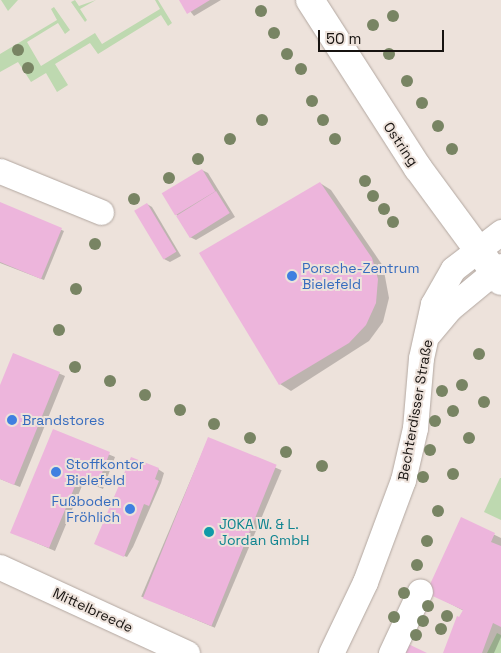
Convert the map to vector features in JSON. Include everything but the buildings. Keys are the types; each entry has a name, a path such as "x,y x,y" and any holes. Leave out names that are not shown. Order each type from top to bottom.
{"main road":[{"name":"Ostring","path":"310,0 394,133 476,250 498,273"}],"street":[{"path":"0,171 101,212"},
{"name":"Bechterdisser Straße","path":"331,653 365,582 401,487 414,428 422,358 429,333 433,304 440,288 453,269 501,232"},
{"name":"Bechterdisser Straße","path":"429,333 450,308 498,273"},
{"name":"Mittelbreede","path":"0,567 186,653"},
{"path":"391,653 420,591"}],"green space":[{"path":"1,0 18,0 8,11"},
{"path":"75,0 79,6 96,0 80,9 87,20 85,22 71,2"},
{"path":"155,0 158,0 172,23 168,26 161,15 98,54 90,43 55,64 68,85 57,92 46,73 31,82 18,62 0,72 0,54 57,20 51,9 54,7 70,30 65,34 58,23 27,42 41,66 95,33 102,44 160,9"},
{"path":"501,478 501,520 484,512"},
{"path":"497,633 501,635 501,653 487,653"}],"place":[{"name":"Porsche-Zentrum Bielefeld","path":"292,276"},
{"name":"Brandstores","path":"12,420"},
{"name":"Stoffkontor Bielefeld","path":"56,472"},
{"name":"Fußboden Fröhlich","path":"130,509"},
{"name":"JOKA W. & L. Jordan GmbH","path":"209,532"}]}
